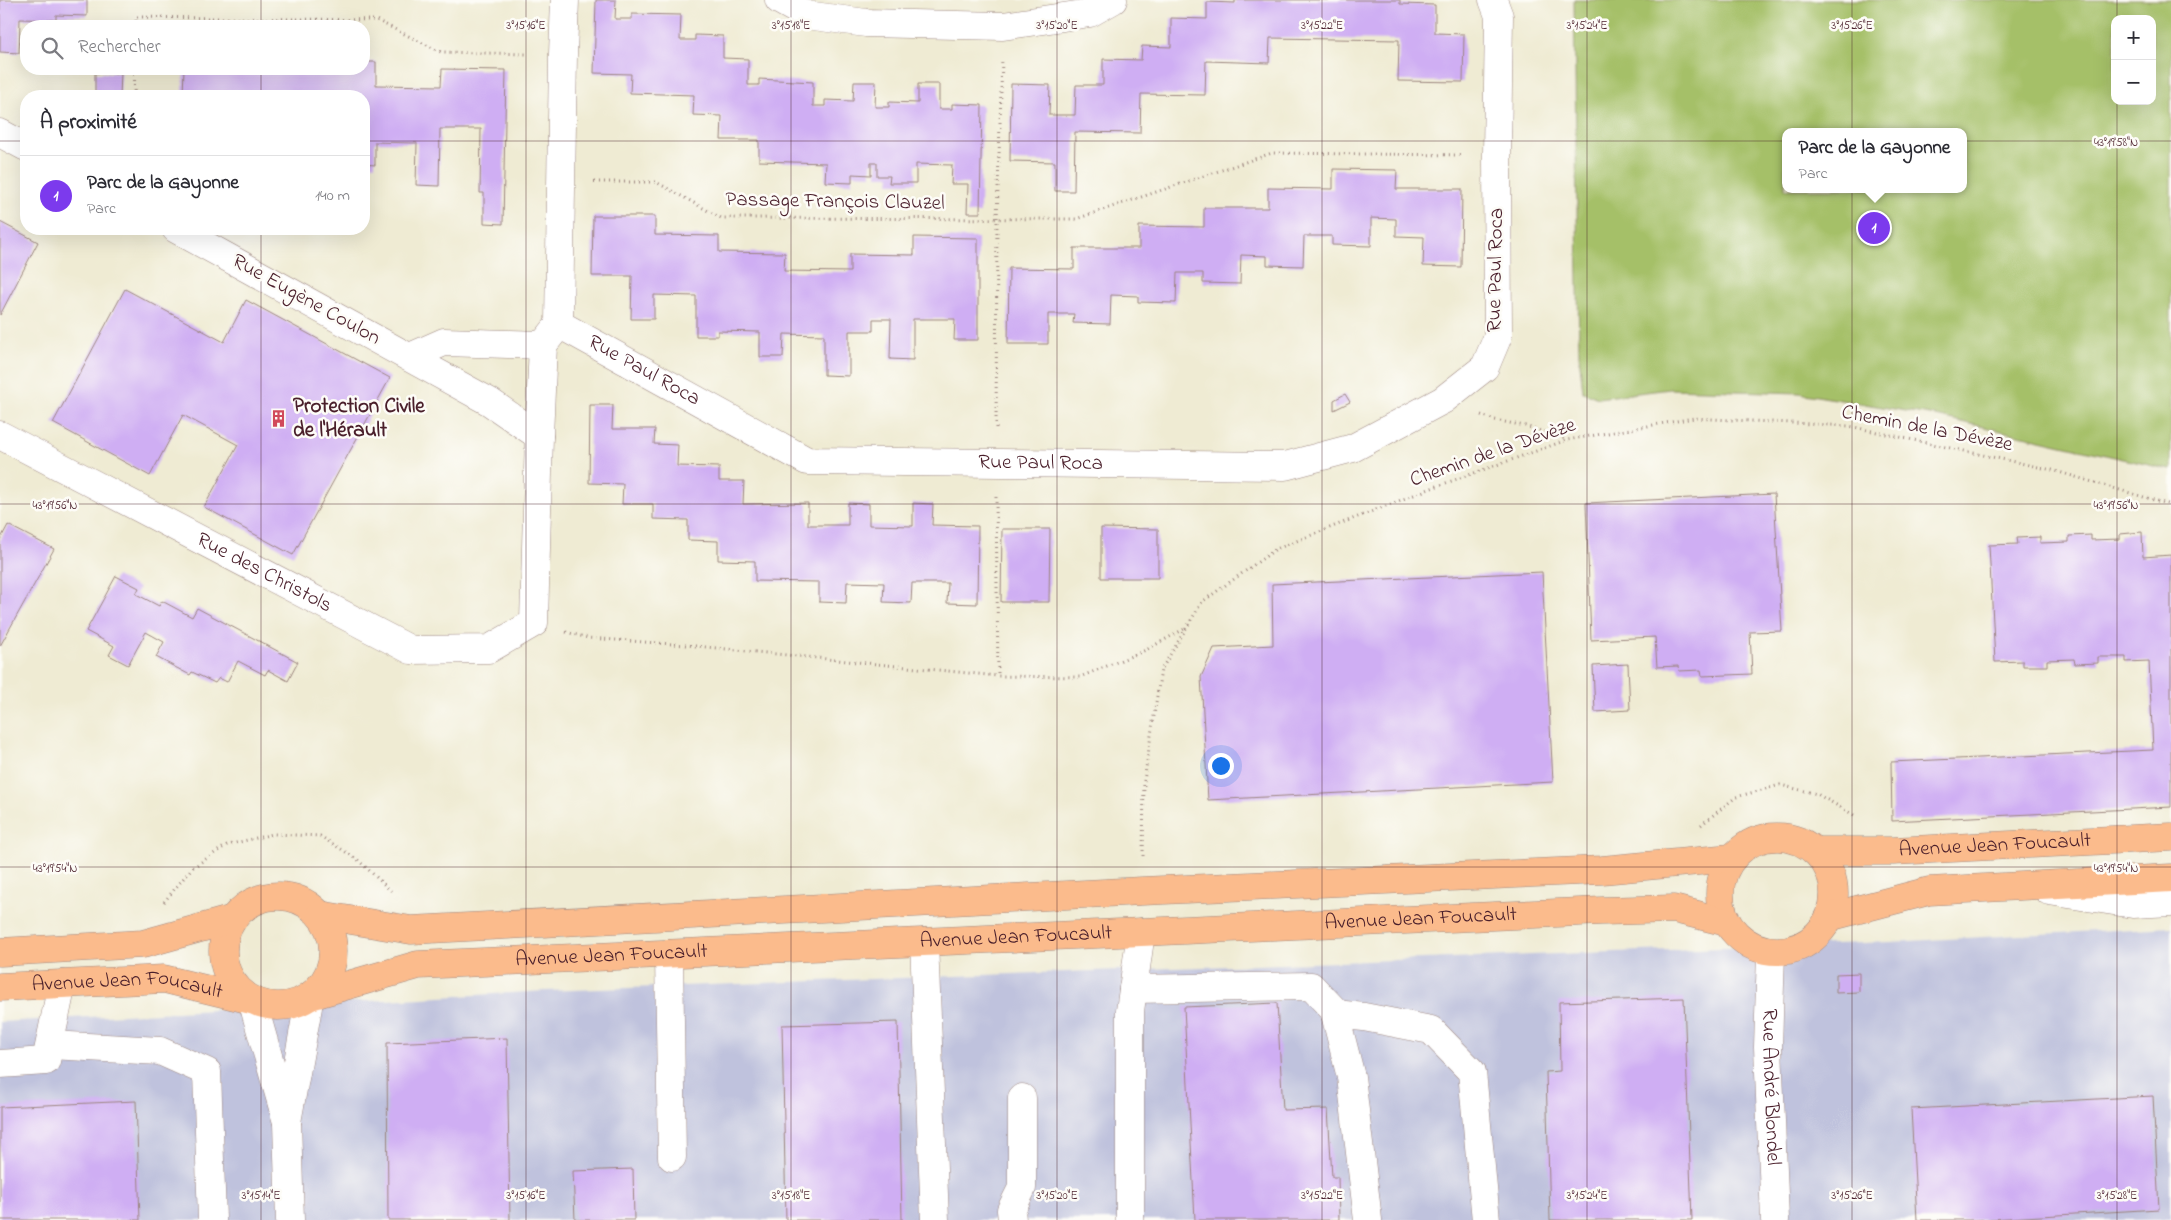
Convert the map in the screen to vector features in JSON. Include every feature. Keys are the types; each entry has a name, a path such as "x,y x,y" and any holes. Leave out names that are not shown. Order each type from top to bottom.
{"main road":[{"path":"1777,836 1798,840 1817,851 1835,881 1833,916 1808,945 1771,953 1744,943 1726,922 1719,889 1731,858 1751,842 1777,836"},
{"name":"Avenue Jean Foucault","path":"1817,851 1894,851 2171,837"},
{"name":"Avenue Jean Foucault","path":"320,915 411,930 1142,891 1602,870 1731,858"},
{"name":"Avenue Jean Foucault","path":"1833,916 1929,891 2171,878"},
{"path":"275,896 288,897 311,907 320,915 328,928 333,943 333,958 329,973 321,986 310,996 296,1004 267,1006 252,1000 240,991 230,979 224,964 223,949 226,934 233,919 252,903 275,896"},
{"name":"Avenue Jean Foucault","path":"310,996 418,965 1674,909 1726,922"},
{"name":"Avenue Jean Foucault","path":"0,952 143,944 233,919"},
{"name":"Avenue Jean Foucault","path":"0,986 164,980 252,1000"}],"street":[{"path":"534,623 539,436 551,334 561,182 562,54 565,0"},
{"path":"779,0 806,15 866,23 1003,26 1090,13 1113,0"},
{"name":"Rue Paul Roca","path":"551,334 807,461 1285,466 1354,448 1443,400 1485,367 1498,336 1496,155 1499,16 1493,0"},
{"path":"0,133 20,144"},
{"name":"Rue Eugène Coulon","path":"187,235 490,402 539,436"},
{"path":"410,357 444,342 551,334"},
{"name":"Rue des Christols","path":"0,435 411,650 489,649 534,623"},
{"path":"2015,886 2133,904 2171,902"},
{"path":"1130,1220 1130,1012 1141,932"},
{"path":"924,942 935,1220"},
{"name":"Rue André Blondel","path":"1771,953 1768,1047 1775,1220"},
{"path":"669,954 672,1157"},
{"path":"0,1064 46,1061 51,1046 62,984"},
{"path":"1133,989 1310,986 1334,1010 1351,1078 1368,1220"},
{"path":"290,1220 287,1122 310,996"},
{"path":"252,1000 287,1122"},
{"path":"1335,1014 1364,1017 1431,1030 1472,1072 1486,1220"},
{"path":"51,1046 160,1051 207,1072 212,1220"},
{"path":"1012,1220 1011,1210 1022,1188 1022,1098"}],"path":[{"path":"136,20 136,18 376,20 441,52 562,54"},
{"path":"998,676 996,464 997,220 1003,26"},
{"path":"134,90 135,75"},
{"name":"Passage François Clauzel","path":"561,182 656,182 721,218 1076,219 1272,153 1496,155"},
{"path":"1443,400 1495,420 1525,426 1567,440"},
{"name":"Chemin de la Dévèze","path":"1142,891 1144,781 1161,670 1202,602 1276,550 1429,489 1567,440 1694,418 1849,426 2052,470 2171,506"},
{"path":"534,623 588,638 686,645 998,676 1080,677 1146,650 1186,627"}],"shaded area":[{"path":"2171,927 2171,1220 0,1220 0,1022 545,991 1891,942"}],"green space":[{"path":"1574,0 2171,0 2171,470 1936,416 1799,393 1670,389 1598,398 1583,392 1579,355"}],"building":[{"path":"0,0 87,0 87,16 56,15 56,20 20,19 19,53 0,52"},
{"path":"596,0 616,0 615,19 632,19 632,14 681,15 680,40 695,40 695,35 723,36 723,58 748,59 748,85 759,85 759,79 813,82 813,106 825,106 825,100 853,101 854,82 876,82 875,107 889,107 889,102 918,103 918,84 939,84 939,109 952,109 952,104 982,105 980,213 967,213 968,184 951,184 952,165 916,164 916,183 889,183 890,176 877,176 877,163 871,163 871,175 852,174 852,183 825,182 826,163 759,161 759,140 721,140 722,116 693,115 694,95 630,93 631,74 594,73"},
{"path":"1235,0 1400,0 1400,4 1435,5 1435,33 1464,34 1463,82 1398,81 1399,40 1270,38 1269,63 1206,61 1205,95 1141,94 1140,133 1075,132 1074,191 1055,191 1055,162 1010,161 1011,84 1050,85 1049,115 1075,115 1076,85 1103,85 1103,59 1141,60 1142,46 1171,47 1171,18 1207,19 1207,2 1235,3"},
{"path":"370,62 376,62 376,85 441,86 442,69 506,70 503,224 484,223 484,193 480,193 481,129 440,129 439,186 416,185 417,143 375,142 375,165 370,165 370,90 183,90 184,75 370,75"},
{"path":"95,75 121,75 120,90 95,90"},
{"path":"1333,169 1397,170 1396,189 1462,189 1461,267 1423,266 1424,237 1396,236 1396,219 1371,218 1371,246 1332,245 1332,236 1304,236 1303,266 1267,265 1267,256 1241,255 1240,284 1203,283 1203,273 1177,273 1176,303 1138,302 1138,296 1111,295 1110,324 1073,323 1074,314 1048,314 1048,344 1008,344 1009,268 1074,269 1074,248 1139,248 1139,226 1204,227 1204,208 1268,208 1268,188 1333,189"},
{"path":"593,216 655,216 655,235 719,236 719,252 785,253 784,271 850,272 850,254 914,255 914,237 978,238 978,340 954,340 955,319 913,319 913,360 890,359 891,319 873,319 873,331 849,331 849,376 824,375 824,335 784,334 783,357 760,357 760,332 718,331 718,336 696,336 696,296 654,295 654,319 631,319 632,276 592,276"},
{"path":"0,222 20,233 20,235 25,235 38,242 0,315"},
{"name":"Protection Civile de l'Hérault","path":"125,289 224,342 246,300 390,378 293,555 204,507 238,445 183,415 150,476 53,423"},
{"path":"1345,394 1350,402 1334,410 1334,400"},
{"path":"590,405 613,405 612,429 655,429 654,444 678,445 677,466 719,467 719,481 744,481 743,504 808,503 808,525 848,525 848,503 869,504 869,525 913,526 913,503 933,504 932,525 978,526 977,604 947,603 948,583 912,583 911,603 883,602 884,583 847,582 846,603 819,602 819,582 755,581 755,561 718,560 718,541 688,540 688,520 653,519 653,504 622,504 623,484 589,483"},
{"path":"1774,494 1782,631 1750,632 1752,674 1702,676 1701,670 1679,671 1678,666 1657,667 1655,637 1591,640 1586,503"},
{"path":"8,525 54,549 0,646 0,540"},
{"path":"1101,528 1158,529 1158,578 1101,578"},
{"path":"1002,529 1050,529 1049,602 1001,602"},
{"path":"2142,532 2143,557 2171,555 2171,807 1892,821 1891,762 2153,750 2149,661 2126,662 2126,657 2098,657 2098,663 2075,664 2074,659 2047,660 2047,666 2023,666 2023,661 1995,662 1989,545 2018,544 2017,538 2040,537 2040,543 2069,542 2069,536 2091,535 2091,540 2120,539 2120,534"},
{"path":"1542,572 1553,782 1208,800 1201,677 1214,648 1273,645 1272,584"},
{"path":"116,576 139,588 136,594 159,606 162,601 192,617 197,608 298,662 288,681 268,670 265,675 238,661 227,682 219,678 215,683 192,672 190,675 156,657 164,642 146,632 128,665 109,655 114,646 86,631"},
{"path":"1628,664 1630,710 1595,712 1593,666"},
{"path":"1859,973 1859,992 1836,993 1836,974"},
{"path":"1684,998 1692,1220 1550,1220 1546,1072 1560,1071 1559,1002"},
{"path":"1277,1003 1283,1110 1328,1109 1332,1177 1338,1177 1339,1220 1195,1220 1184,1007"},
{"path":"898,1022 902,1220 786,1220 782,1025"},
{"path":"507,1038 510,1220 388,1220 387,1043"},
{"path":"2153,1096 2159,1209 1974,1220 1917,1220 1911,1109"},
{"path":"136,1101 140,1220 0,1220 0,1107"},
{"path":"633,1169 634,1220 575,1220 573,1171"}],"place":[{"name":"Parc de la Gayonne","path":"1874,228"},
{"name":"Protection Civile de l'Hérault","path":"279,419"}]}
